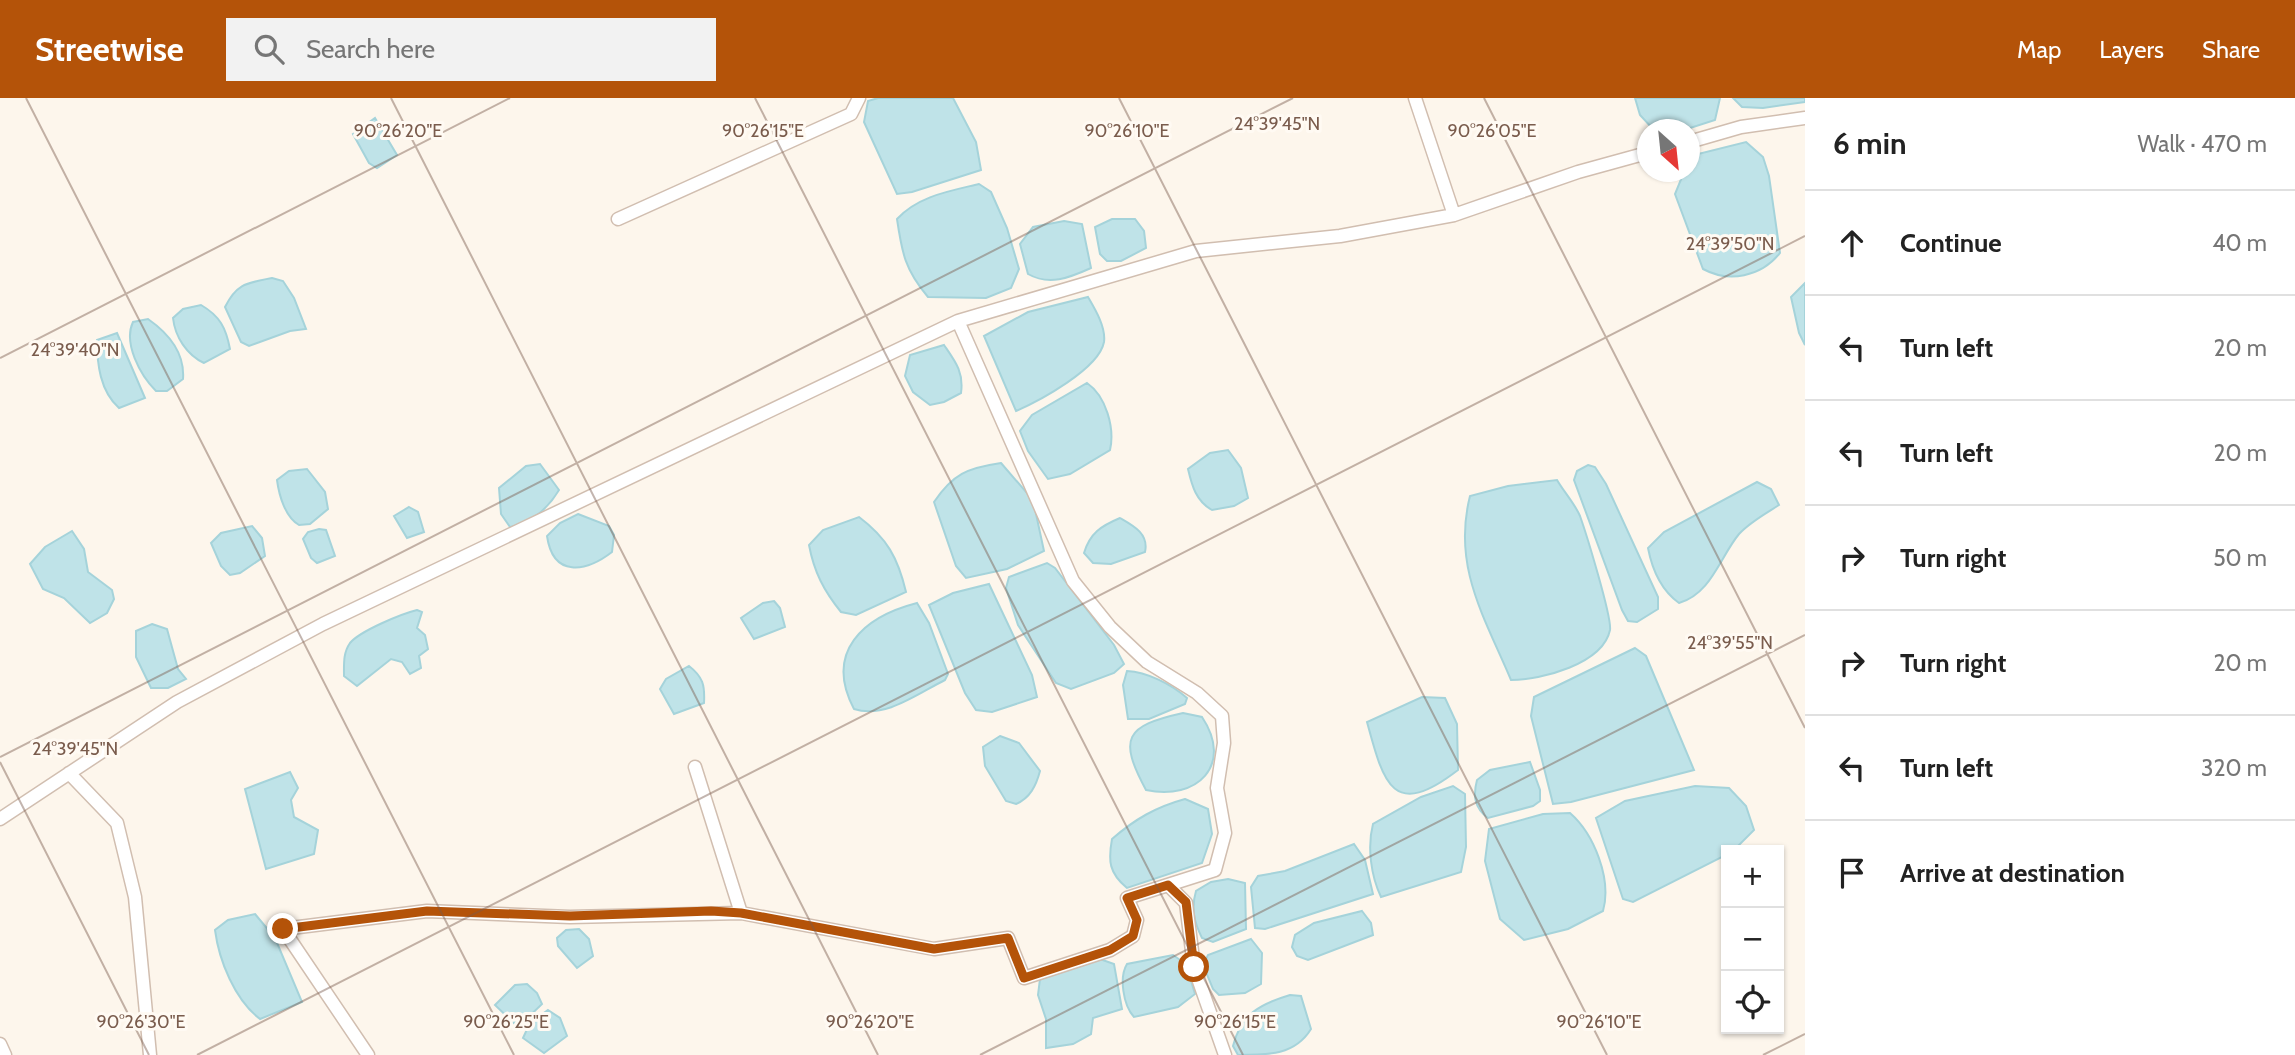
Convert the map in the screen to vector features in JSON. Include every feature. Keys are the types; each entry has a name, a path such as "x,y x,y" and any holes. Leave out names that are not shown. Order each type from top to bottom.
{"street":[{"path":"618,219 851,114 859,98"},
{"path":"1415,98 1454,215"},
{"path":"1700,139 1741,127 1805,118"},
{"path":"0,819 177,702 323,624 958,321 1196,251 1340,236 1454,215 1578,172 1637,156"},
{"path":"368,1055 283,929 427,911 570,916 741,913 934,949 1008,938 1024,978 1110,950 1133,936 1137,920 1127,898 1215,870 1225,833 1217,788 1224,743 1222,716 1197,693 1147,662 1110,627 1073,581 958,321"},
{"path":"695,767 741,913"},
{"path":"69,774 117,823 135,897 150,1055"},
{"path":"1168,885 1186,902 1194,967 1224,1055"},
{"path":"0,1044 5,1055"}],"water":[{"path":"878,98 953,98 976,142 981,170 912,192 897,194 864,122 868,101"},
{"path":"1635,98 1720,98 1715,120 1700,125 1700,119 1644,119"},
{"path":"1733,98 1805,98 1805,102 1763,108 1742,107"},
{"path":"375,118 397,155 377,168 369,163 353,134"},
{"path":"1746,142 1763,157 1769,176 1780,253 1764,268 1734,276 1723,276 1703,269 1675,194 1680,182 1700,182 1700,154"},
{"path":"979,184 991,192 1007,228 1019,269 1011,288 986,298 928,297 906,261 897,219 905,211 925,200"},
{"path":"1112,219 1135,219 1144,231 1146,248 1121,261 1107,261 1100,254 1095,227"},
{"path":"1064,221 1082,224 1091,268 1051,280 1028,274 1020,244 1033,227"},
{"path":"272,278 283,281 294,298 306,329 290,331 249,346 241,342 225,307 234,293 244,285"},
{"path":"1805,283 1805,345 1799,333 1791,297"},
{"path":"1088,297 1103,330 1104,342 1100,352 1067,383 1016,411 984,336 1028,312"},
{"path":"201,305 221,323 230,349 204,363 183,345 173,318 183,309"},
{"path":"148,319 174,344 181,361 183,379 167,391 156,391 150,384 139,368 132,349 130,330 133,322"},
{"path":"117,333 145,398 119,408 104,385 97,349 97,340"},
{"path":"944,345 960,373 961,393 944,402 930,405 913,392 905,376 910,355"},
{"path":"1087,383 1099,396 1108,413 1110,450 1070,474 1048,479 1028,451 1020,431 1032,415"},
{"path":"1228,450 1241,468 1248,498 1234,506 1212,510 1198,498 1188,469 1210,453"},
{"path":"1001,463 1033,500 1044,551 1007,569 966,578 956,566 934,502 948,485 962,474 979,467"},
{"path":"540,464 559,490 538,514 525,523 510,527 501,514 499,488 526,466"},
{"path":"1588,465 1595,467 1606,484 1658,597 1658,609 1637,622 1628,621 1622,610 1574,480 1577,471"},
{"path":"307,469 325,492 328,509 310,524 299,525 286,511 277,480 289,471"},
{"path":"1557,480 1580,516 1603,593 1610,630 1605,642 1584,661 1554,673 1511,680 1482,613 1468,569 1465,546 1470,496 1508,486"},
{"path":"1757,482 1771,489 1779,505 1743,530 1707,583 1699,592 1679,603 1658,579 1648,548 1664,532"},
{"path":"409,507 418,512 424,532 407,538 394,516"},
{"path":"578,514 609,526 614,535 612,552 592,564 572,567 563,565 556,559 550,550 547,536 560,523"},
{"path":"859,517 877,533 890,550 906,592 856,615 841,612 830,596 820,581 809,545 823,530"},
{"path":"1120,518 1143,535 1145,552 1111,564 1093,563 1084,553 1089,540 1102,527"},
{"path":"252,526 262,538 265,556 240,573 230,575 221,566 211,543 221,533"},
{"path":"326,530 335,556 317,563 311,558 303,539 308,532"},
{"path":"72,531 84,549 88,572 112,590 114,599 107,613 90,623 64,598 43,589 30,564 45,547"},
{"path":"1047,563 1055,568 1114,645 1124,664 1114,673 1071,689 1056,683 1018,625 1006,588 1009,577"},
{"path":"989,584 1032,675 1037,697 992,712 976,710 965,693 929,605 953,593"},
{"path":"774,601 780,608 785,627 754,639 741,618 763,603"},
{"path":"917,603 929,623 948,674 945,680 889,708 877,711 854,709 846,689 844,670 847,654 854,640 880,617"},
{"path":"417,610 422,612 417,628 425,635 428,649 419,656 421,668 410,674 402,662 391,659 357,686 344,676 346,651 355,638 381,623"},
{"path":"152,624 167,629 178,669 186,679 168,688 151,688 136,657 136,631"},
{"path":"1635,648 1646,656 1694,770 1571,802 1553,804 1531,716 1534,697"},
{"path":"689,666 702,682 704,703 674,714 660,689 666,679"},
{"path":"1127,671 1151,676 1174,688 1187,698 1185,704 1149,719 1128,719 1123,685"},
{"path":"1422,697 1445,698 1457,724 1458,770 1436,785 1419,792 1405,793 1394,788 1386,778 1367,722"},
{"path":"1183,713 1202,717 1211,734 1214,750 1212,764 1205,776 1181,790 1146,790 1132,758 1132,737 1138,729 1149,723"},
{"path":"1000,736 1019,743 1040,771 1032,791 1016,804 1006,801 985,766 983,747"},
{"path":"1530,762 1540,790 1540,801 1533,806 1488,818 1476,801 1477,780 1490,770"},
{"path":"290,772 298,788 291,800 294,817 318,830 314,854 266,869 245,789"},
{"path":"1453,786 1465,794 1466,847 1461,872 1381,897 1371,861 1373,824 1421,797"},
{"path":"1695,786 1729,788 1746,806 1754,830 1739,845 1721,845 1721,858 1633,902 1623,899 1596,818 1625,801"},
{"path":"1185,799 1208,809 1212,834 1202,863 1127,888 1116,877 1111,866 1112,839 1146,814"},
{"path":"1570,813 1587,833 1599,858 1605,885 1603,911 1568,929 1524,940 1500,919 1485,861 1489,829 1543,814"},
{"path":"1354,844 1365,860 1373,894 1265,929 1255,928 1251,887 1258,876 1285,871"},
{"path":"1228,879 1245,883 1246,929 1213,942 1202,938 1199,932 1194,915 1194,897 1196,891 1211,882"},
{"path":"1362,911 1371,923 1373,935 1308,960 1297,956 1292,947 1295,935 1314,923"},
{"path":"255,914 275,938 302,1002 260,1019 236,991 220,954 215,930 228,920"},
{"path":"579,929 589,939 593,956 577,968 558,946 557,938 566,930"},
{"path":"1251,939 1262,953 1261,984 1245,993 1219,995 1213,989 1203,965 1208,955"},
{"path":"1173,955 1186,964 1195,994 1178,1007 1134,1017 1123,991 1123,976 1127,964"},
{"path":"1097,958 1114,964 1122,1009 1093,1018 1091,1034 1073,1044 1046,1048 1046,1019 1038,995 1040,979"},
{"path":"527,984 537,993 542,1004 518,1027 495,1005 515,985"},
{"path":"1290,995 1301,996 1311,1029 1305,1038 1280,1052 1238,1055 1233,1046 1247,1018 1270,1002"},
{"path":"548,1010 560,1018 567,1036 544,1053 523,1038 530,1023"}],"route":[{"path":"283,929 427,911 570,916 711,911 741,913 934,949 1008,938 1024,978 1110,950 1133,936 1137,920 1127,898 1168,885 1186,902 1194,967"}]}
